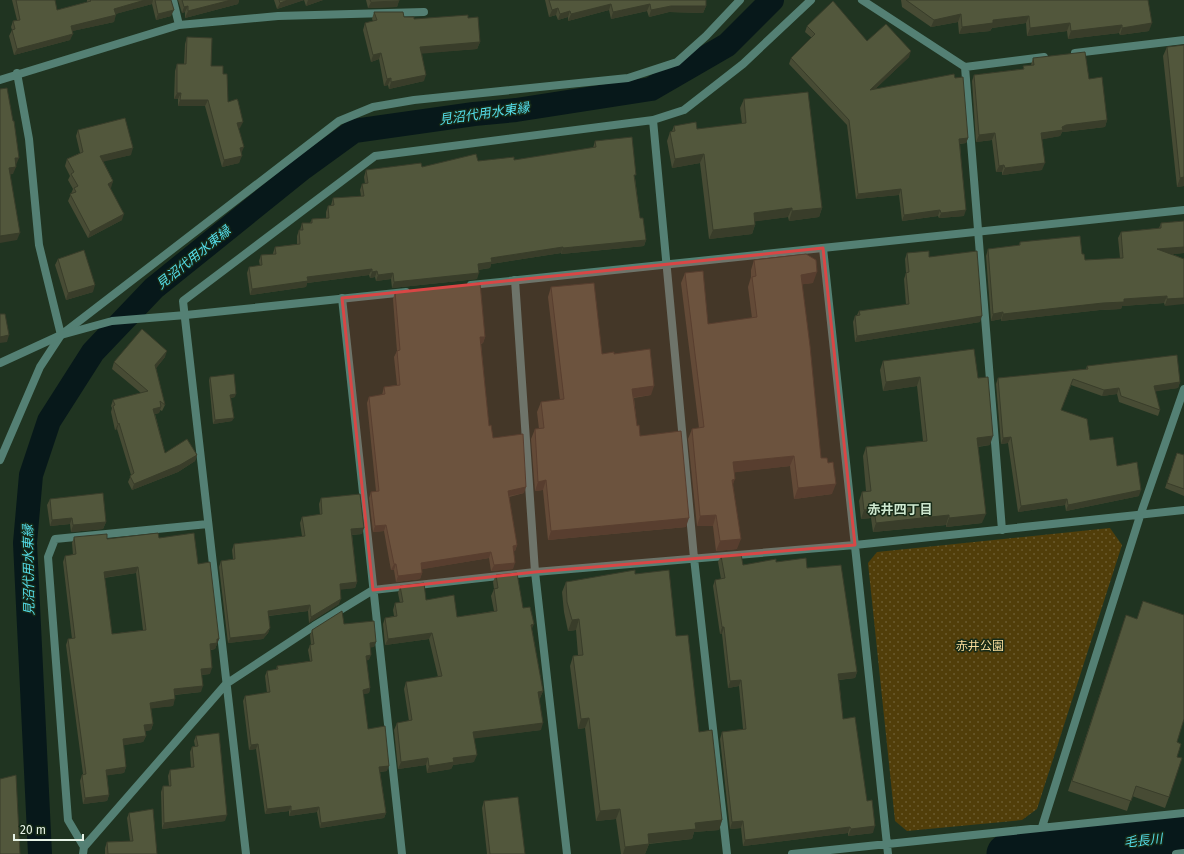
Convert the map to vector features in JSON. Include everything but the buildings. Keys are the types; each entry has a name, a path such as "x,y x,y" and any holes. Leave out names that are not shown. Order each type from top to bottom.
{"street":[{"path":"173,0 179,25"},
{"path":"0,460 40,367 61,335 338,121 373,107 414,100 628,78 677,62 706,36 740,0"},
{"path":"246,854 208,524 186,315 183,301 375,156 653,120 684,110 743,64 811,0"},
{"path":"862,0 965,67 1051,56"},
{"path":"0,80 17,73 179,25 278,16 424,12"},
{"path":"1067,55 1184,40"},
{"path":"965,67 1002,530"},
{"path":"17,73 29,139 39,245 61,335"},
{"path":"653,120 694,558 727,854"},
{"path":"460,286 1184,210"},
{"path":"823,248 888,854"},
{"path":"515,280 535,572 567,854"},
{"path":"0,363 61,335 112,321 186,315 413,291"},
{"path":"342,298 402,854"},
{"path":"1042,827 1140,516 1184,389"},
{"path":"208,524 55,538 48,557 68,820 84,851 226,684 314,626 373,590 535,572 855,545 1140,516 1184,510"},
{"path":"792,854 1184,813"},
{"path":"1176,854 1184,853"}],"highlighted area":[{"path":"823,248 855,545 535,572 373,590 342,298"}],"green space":[{"name":"赤井公園","path":"1110,528 1122,545 1037,809 1022,820 907,831 895,821 868,563 877,552"}],"waterway":[{"name":"見沼代用水東縁","path":"40,854 25,543 31,475 49,421 93,352 154,288 303,168 354,131 474,114 516,110 651,89 727,45 772,0"},
{"name":"毛長川","path":"1007,854 1184,836"}],"district":[{"name":"赤井四丁目","path":"900,509"}]}
